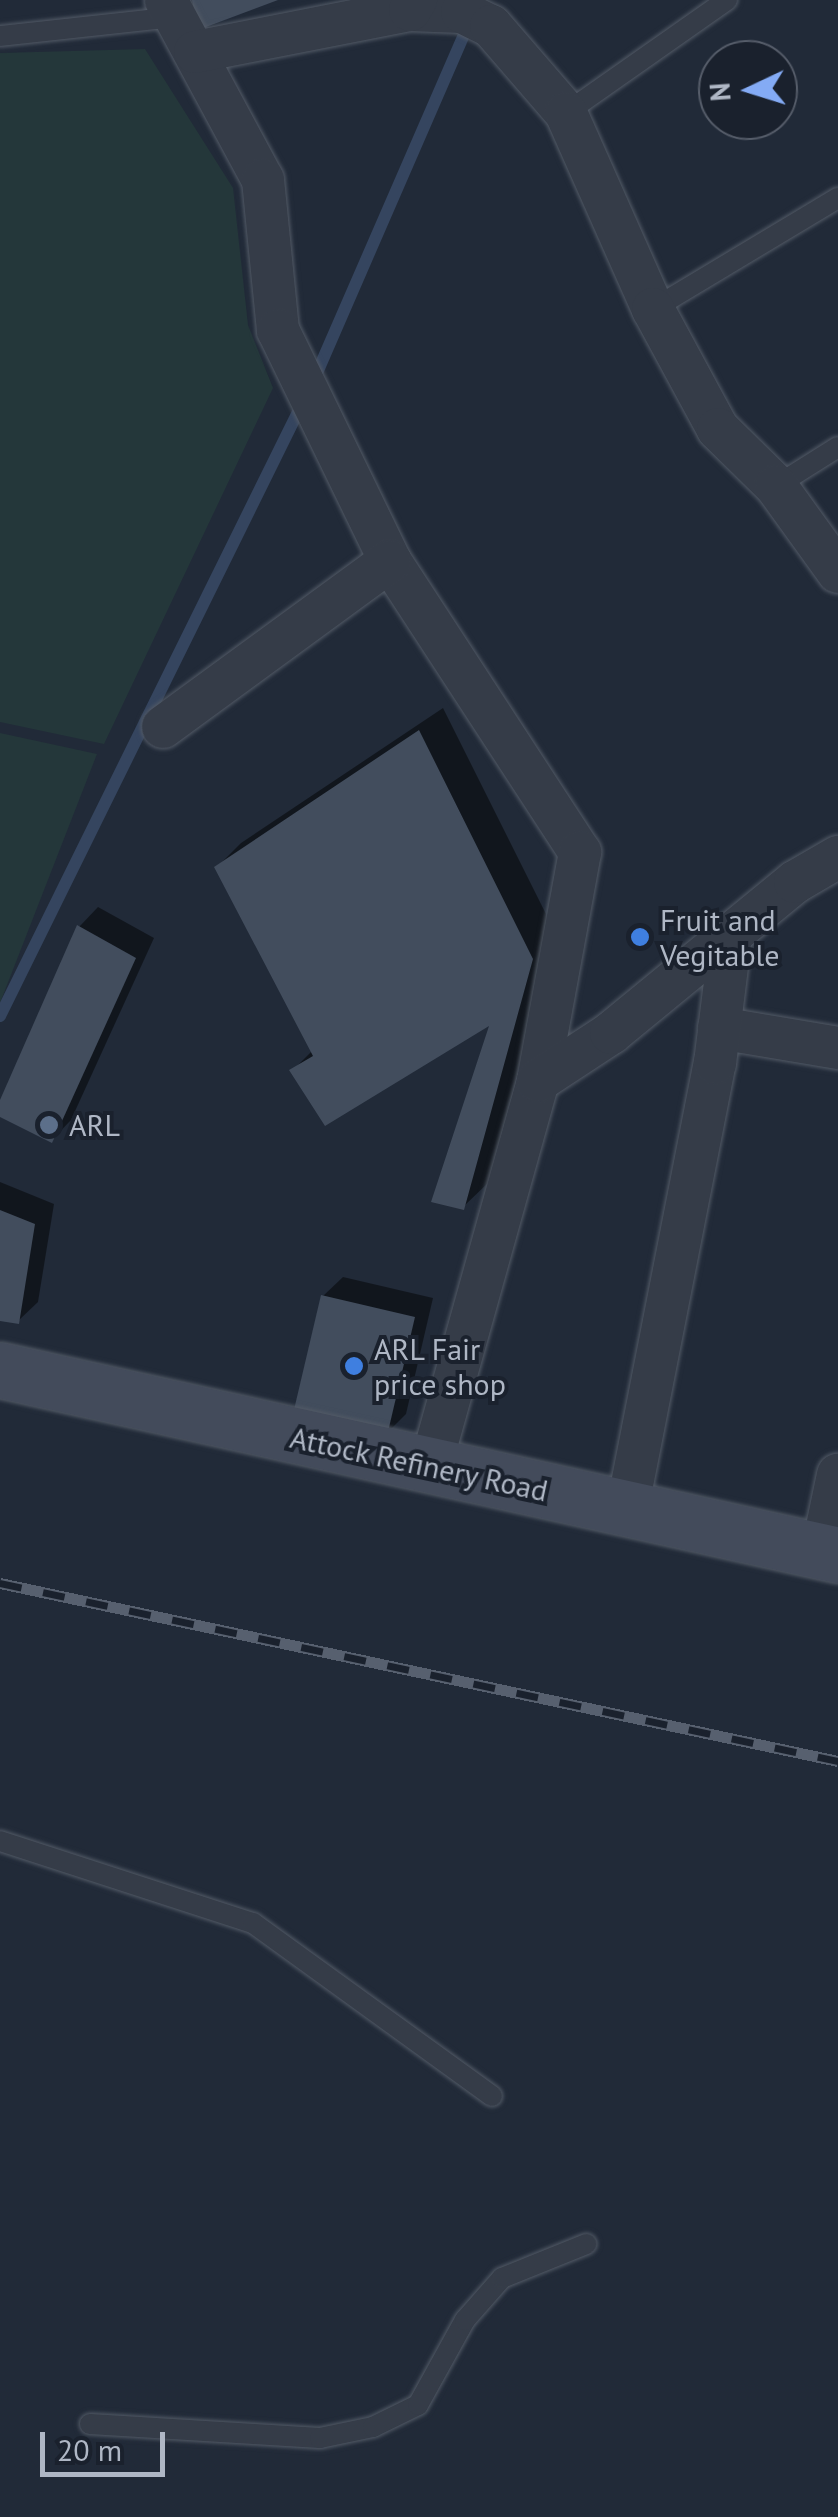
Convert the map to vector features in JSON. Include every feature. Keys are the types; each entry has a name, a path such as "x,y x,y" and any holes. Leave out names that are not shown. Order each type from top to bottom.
{"street":[{"path":"430,1468 538,1081 580,852 390,561 288,352 278,330 263,180 179,23 413,5 477,19 566,114 653,309 718,429 776,486 838,572"},
{"path":"163,728 390,561"},
{"path":"538,1081 611,1033 794,882 838,857"},
{"path":"627,1510 719,1028 731,934"},
{"path":"719,1028 838,1048"},
{"name":"Attock Refinery Road","path":"0,1370 430,1468 830,1553"},
{"path":"830,1553 838,1475"}],"lane":[{"path":"566,114 728,0"},
{"path":"0,36 179,23"},
{"path":"653,309 838,198"},
{"path":"776,486 838,448"},
{"path":"0,1841 253,1924 492,2096"},
{"path":"90,2424 320,2438 372,2427 418,2405 465,2320 502,2278 586,2244"}],"shaded area":[{"path":"145,49 233,188 248,325 273,388 104,744 0,722 0,53"},
{"path":"0,733 97,754 0,1003"}],"building":[{"path":"192,0 278,0 198,30"},
{"path":"419,730 533,959 464,1210 431,1202 489,1026 325,1126 289,1070 313,1056 214,867"},
{"path":"77,925 136,958 52,1143 0,1117 0,1100"},
{"path":"0,1210 35,1224 19,1324 0,1321"},
{"name":"ARL Fair price shop","path":"321,1295 415,1317 387,1436 293,1414"}],"waterway":[{"path":"313,382 469,24"},
{"path":"0,1016 302,404"}],"railway":[{"path":"0,1583 838,1761"}],"place":[{"name":"Fruit and Vegitable","path":"640,937"},
{"name":"ARL","path":"49,1125"},
{"name":"ARL Fair price shop","path":"354,1366"}]}
